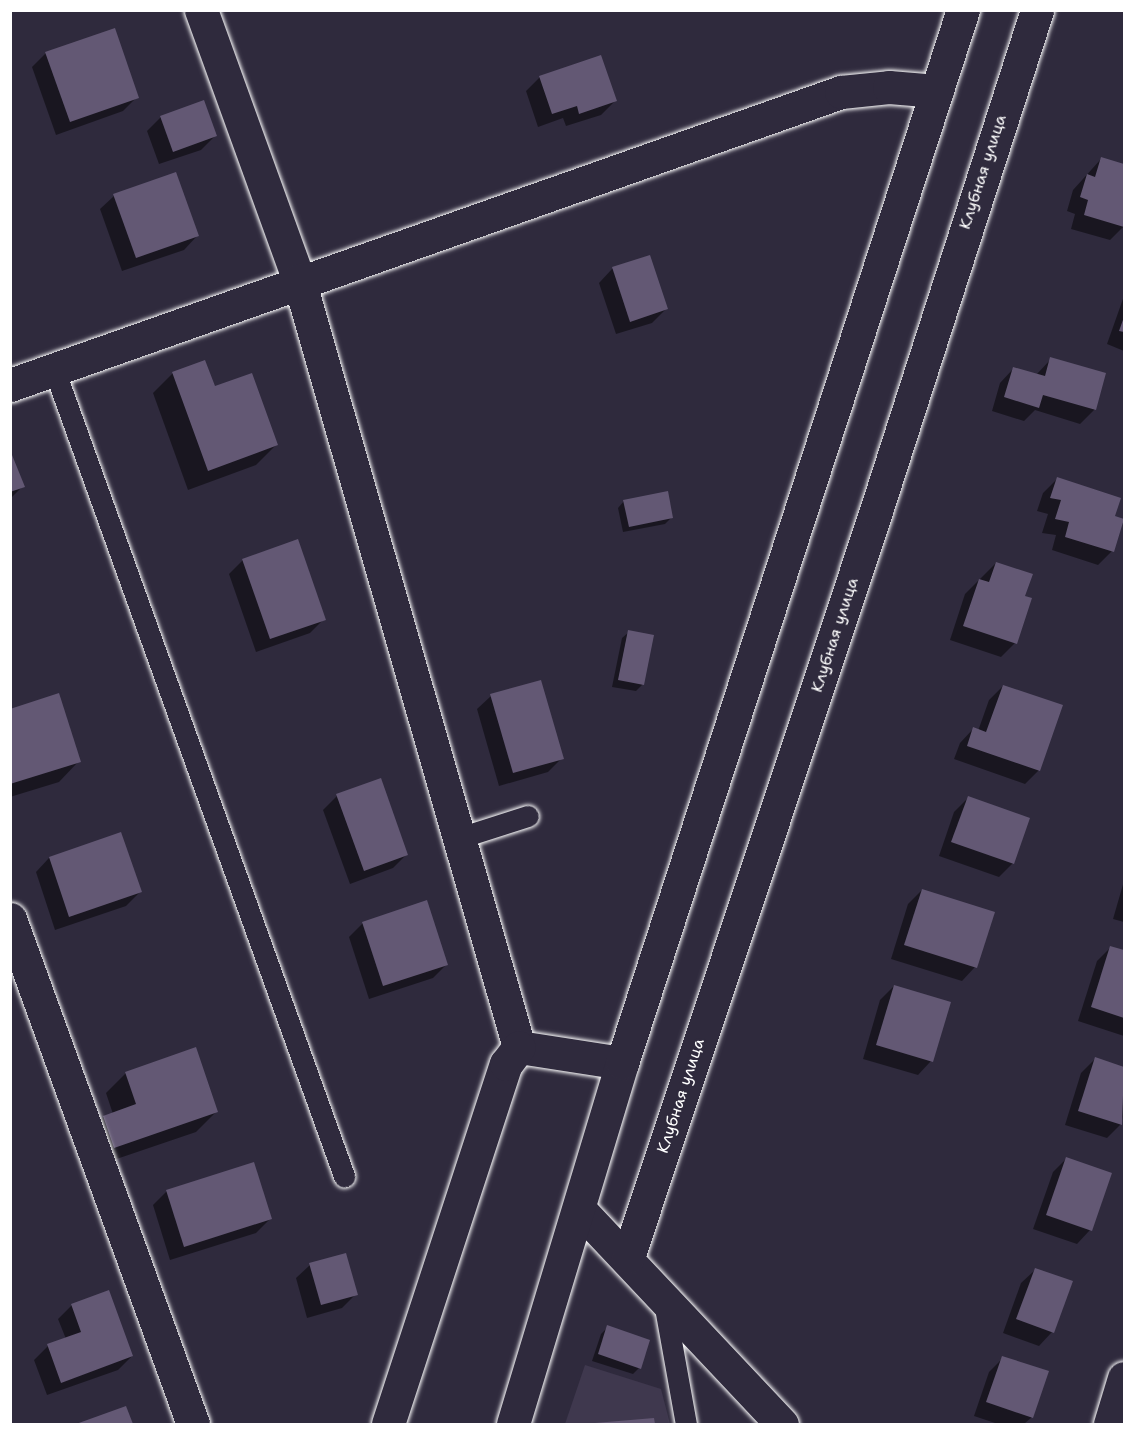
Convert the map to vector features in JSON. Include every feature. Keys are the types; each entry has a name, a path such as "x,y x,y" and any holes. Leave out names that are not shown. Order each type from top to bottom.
{"street":[{"path":"201,10 298,280 462,837 519,1047"},
{"path":"513,1425 581,1212 622,1063 963,10"},
{"name":"Клубная улица","path":"628,1257 876,511 1037,10"},
{"path":"10,385 298,280 841,92 889,87 937,91"},
{"path":"10,919 193,1425"},
{"path":"519,1047 622,1063"},
{"path":"388,1425 506,1064 519,1047"},
{"path":"581,1212 628,1257 664,1302 782,1425"},
{"path":"1110,1425 1125,1378"}],"lane":[{"path":"54,369 344,1176"},
{"path":"462,837 528,816"},
{"path":"664,1302 686,1425"}],"shaded area":[{"path":"585,1365 661,1389 670,1424 565,1424"}],"building":[{"path":"115,28 139,98 70,122 45,52"},
{"path":"601,55 617,101 579,114 577,106 552,114 539,76"},
{"path":"204,100 217,136 173,152 160,116"},
{"path":"1101,157 1124,164 1124,227 1084,215 1088,200 1080,197 1087,174 1095,177"},
{"path":"176,172 199,236 136,258 113,194"},
{"path":"650,255 668,309 630,322 612,267"},
{"path":"1124,317 1124,332 1119,331"},
{"path":"1050,357 1106,373 1096,410 1043,395 1039,408 1004,397 1013,367 1045,376"},
{"path":"205,360 215,386 252,373 278,445 208,471 172,372"},
{"path":"10,450 25,487 10,492"},
{"path":"1057,477 1121,498 1115,516 1124,519 1114,552 1065,537 1069,522 1055,519 1061,500 1050,498"},
{"path":"668,491 673,518 629,527 623,500"},
{"path":"298,539 326,620 270,639 242,559"},
{"path":"996,562 1033,574 1025,596 1032,598 1017,644 963,626 979,579 989,582"},
{"path":"628,630 654,635 644,685 618,680"},
{"path":"541,680 564,759 513,773 490,694"},
{"path":"1003,685 1063,705 1040,771 967,746 973,727 986,732"},
{"path":"59,693 81,762 10,784 10,709"},
{"path":"381,778 408,855 364,871 336,794"},
{"path":"968,796 1030,818 1014,864 951,842"},
{"path":"121,832 142,892 69,917 49,857"},
{"path":"922,889 995,912 977,968 904,945"},
{"path":"427,900 448,965 383,986 362,922"},
{"path":"1110,946 1124,950 1124,1018 1091,1007"},
{"path":"894,985 951,1002 933,1062 876,1045"},
{"path":"196,1047 218,1112 114,1148 103,1116 136,1104 125,1072"},
{"path":"1095,1057 1124,1067 1122,1125 1078,1111"},
{"path":"1066,1157 1112,1173 1092,1231 1046,1215"},
{"path":"254,1162 272,1219 184,1247 166,1190"},
{"path":"346,1253 358,1295 321,1305 309,1263"},
{"path":"1035,1268 1073,1281 1054,1333 1016,1319"},
{"path":"109,1290 133,1356 61,1383 47,1344 81,1332 71,1304"},
{"path":"607,1325 650,1340 641,1369 598,1354"},
{"path":"1002,1356 1049,1371 1033,1418 986,1402"},
{"path":"126,1406 133,1424 76,1424"},
{"path":"654,1418 655,1424 595,1424 595,1423"}]}
